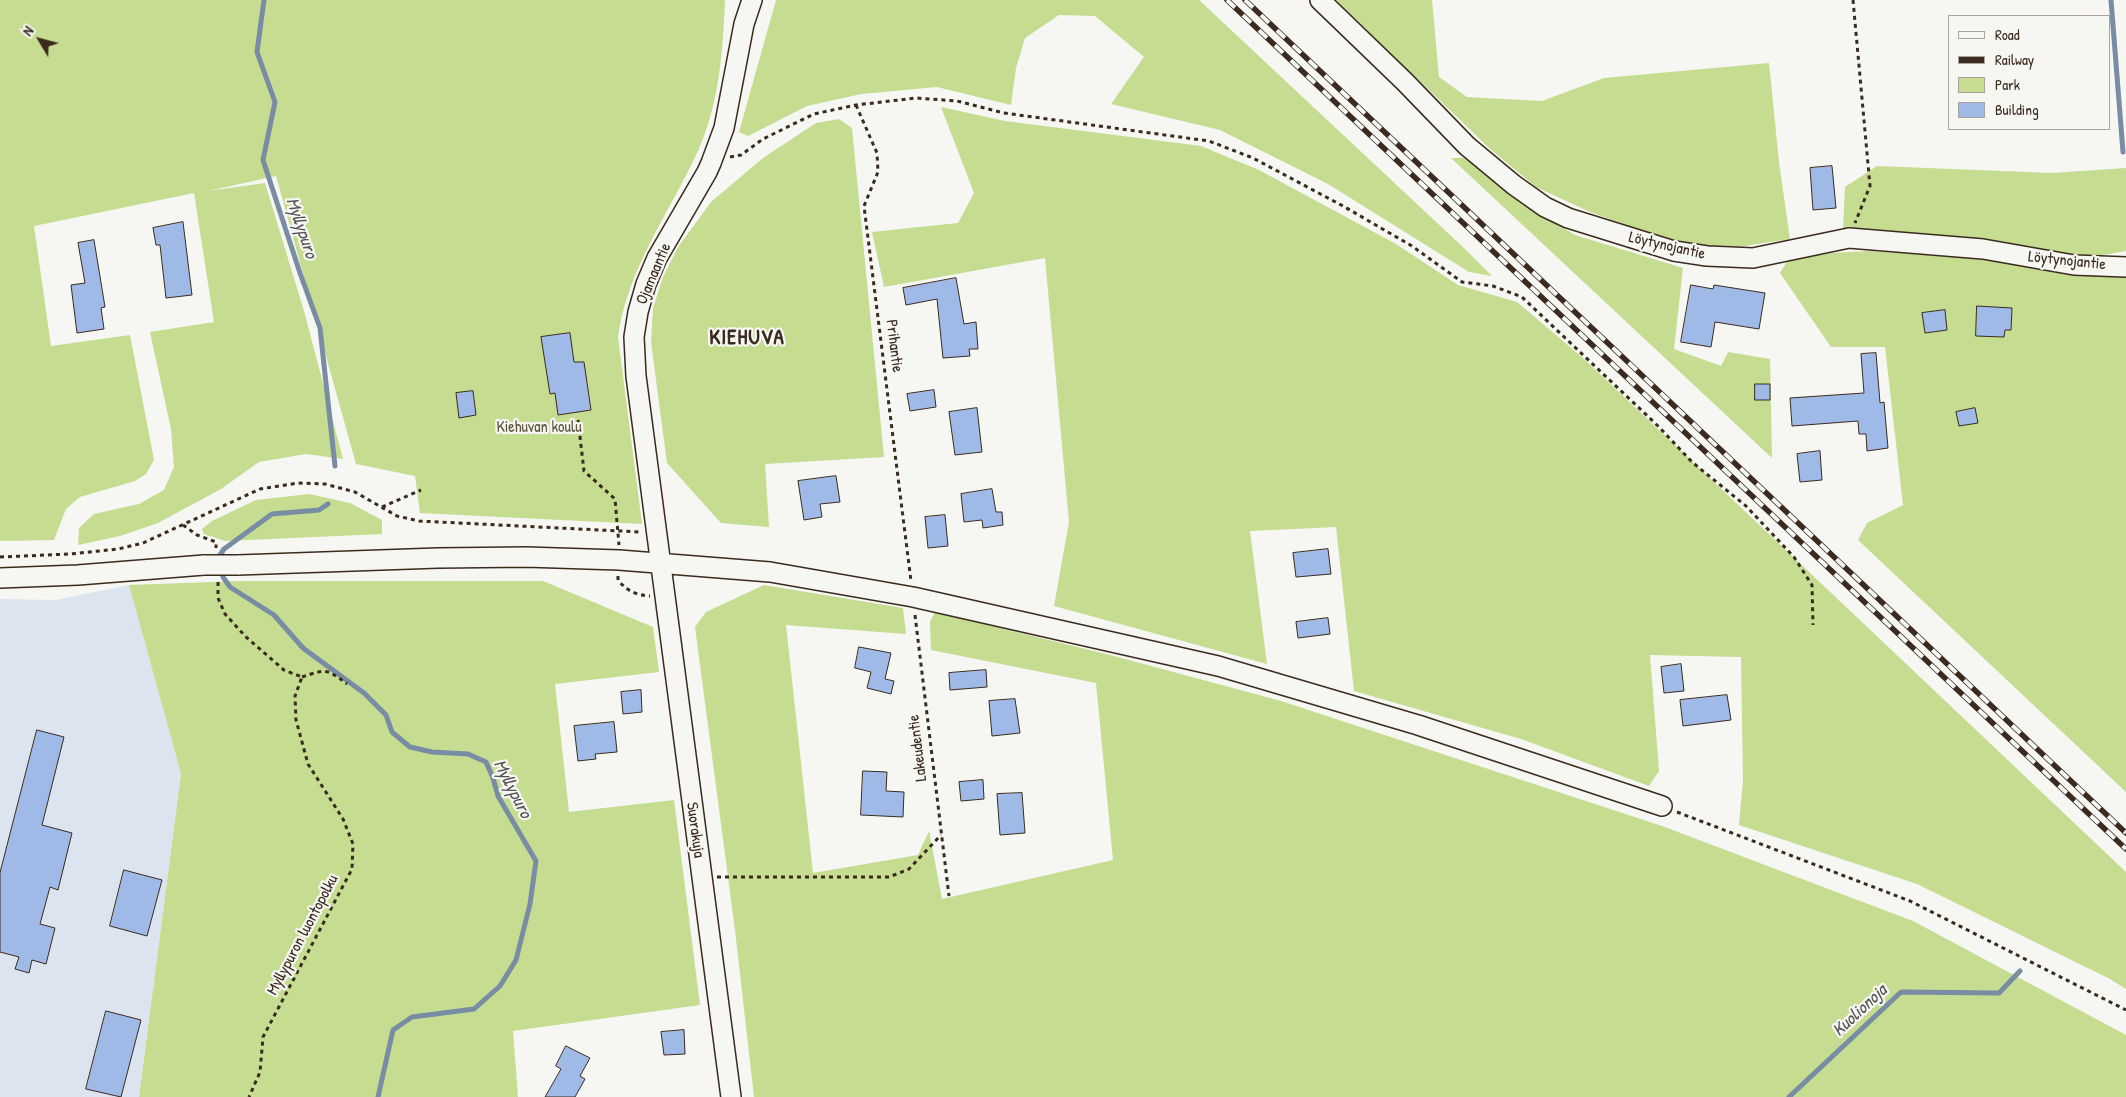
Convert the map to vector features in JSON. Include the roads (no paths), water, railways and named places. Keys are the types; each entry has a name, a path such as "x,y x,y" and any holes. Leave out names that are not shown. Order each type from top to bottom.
{"street":[{"name":"Ojamaantie","path":"660,562 636,376 634,337 638,312 646,284 657,258 707,172 724,128 744,24 752,0"},
{"name":"Löytynojantie","path":"1320,0 1406,82 1467,146 1514,185 1545,207 1568,218 1674,251 1707,256 1754,258 1849,238 1983,249 2074,266 2126,267"},
{"path":"0,578 238,565 526,557 660,562 770,572 913,597 1218,666 1418,725 1662,806"},
{"name":"Suorakuja","path":"660,562 731,1097"}],"waterway":[{"name":"Myllypuro","path":"264,0 257,52 275,102 263,160 320,328 335,466"},
{"path":"2111,0 2123,152"},
{"name":"Myllypuro","path":"221,560 220,555 224,549 272,514 319,510 328,504"},
{"name":"Myllypuro","path":"222,569 223,577 230,587 274,615 303,648 364,693 386,715 392,732 410,747 432,752 468,754 486,762 498,796 536,861 530,904 516,960 500,986 474,1009 412,1017 393,1030 378,1097"},
{"name":"Kuolionoja","path":"1789,1097 1901,992 1999,993 2020,971"}],"railway":[{"path":"1227,0 2126,849"},
{"path":"1245,0 2126,833"}],"district":[{"name":"KIEHUVA","path":"747,338"}],"park label":[{"name":"Kiehuvan koulu","path":"539,428"}]}
